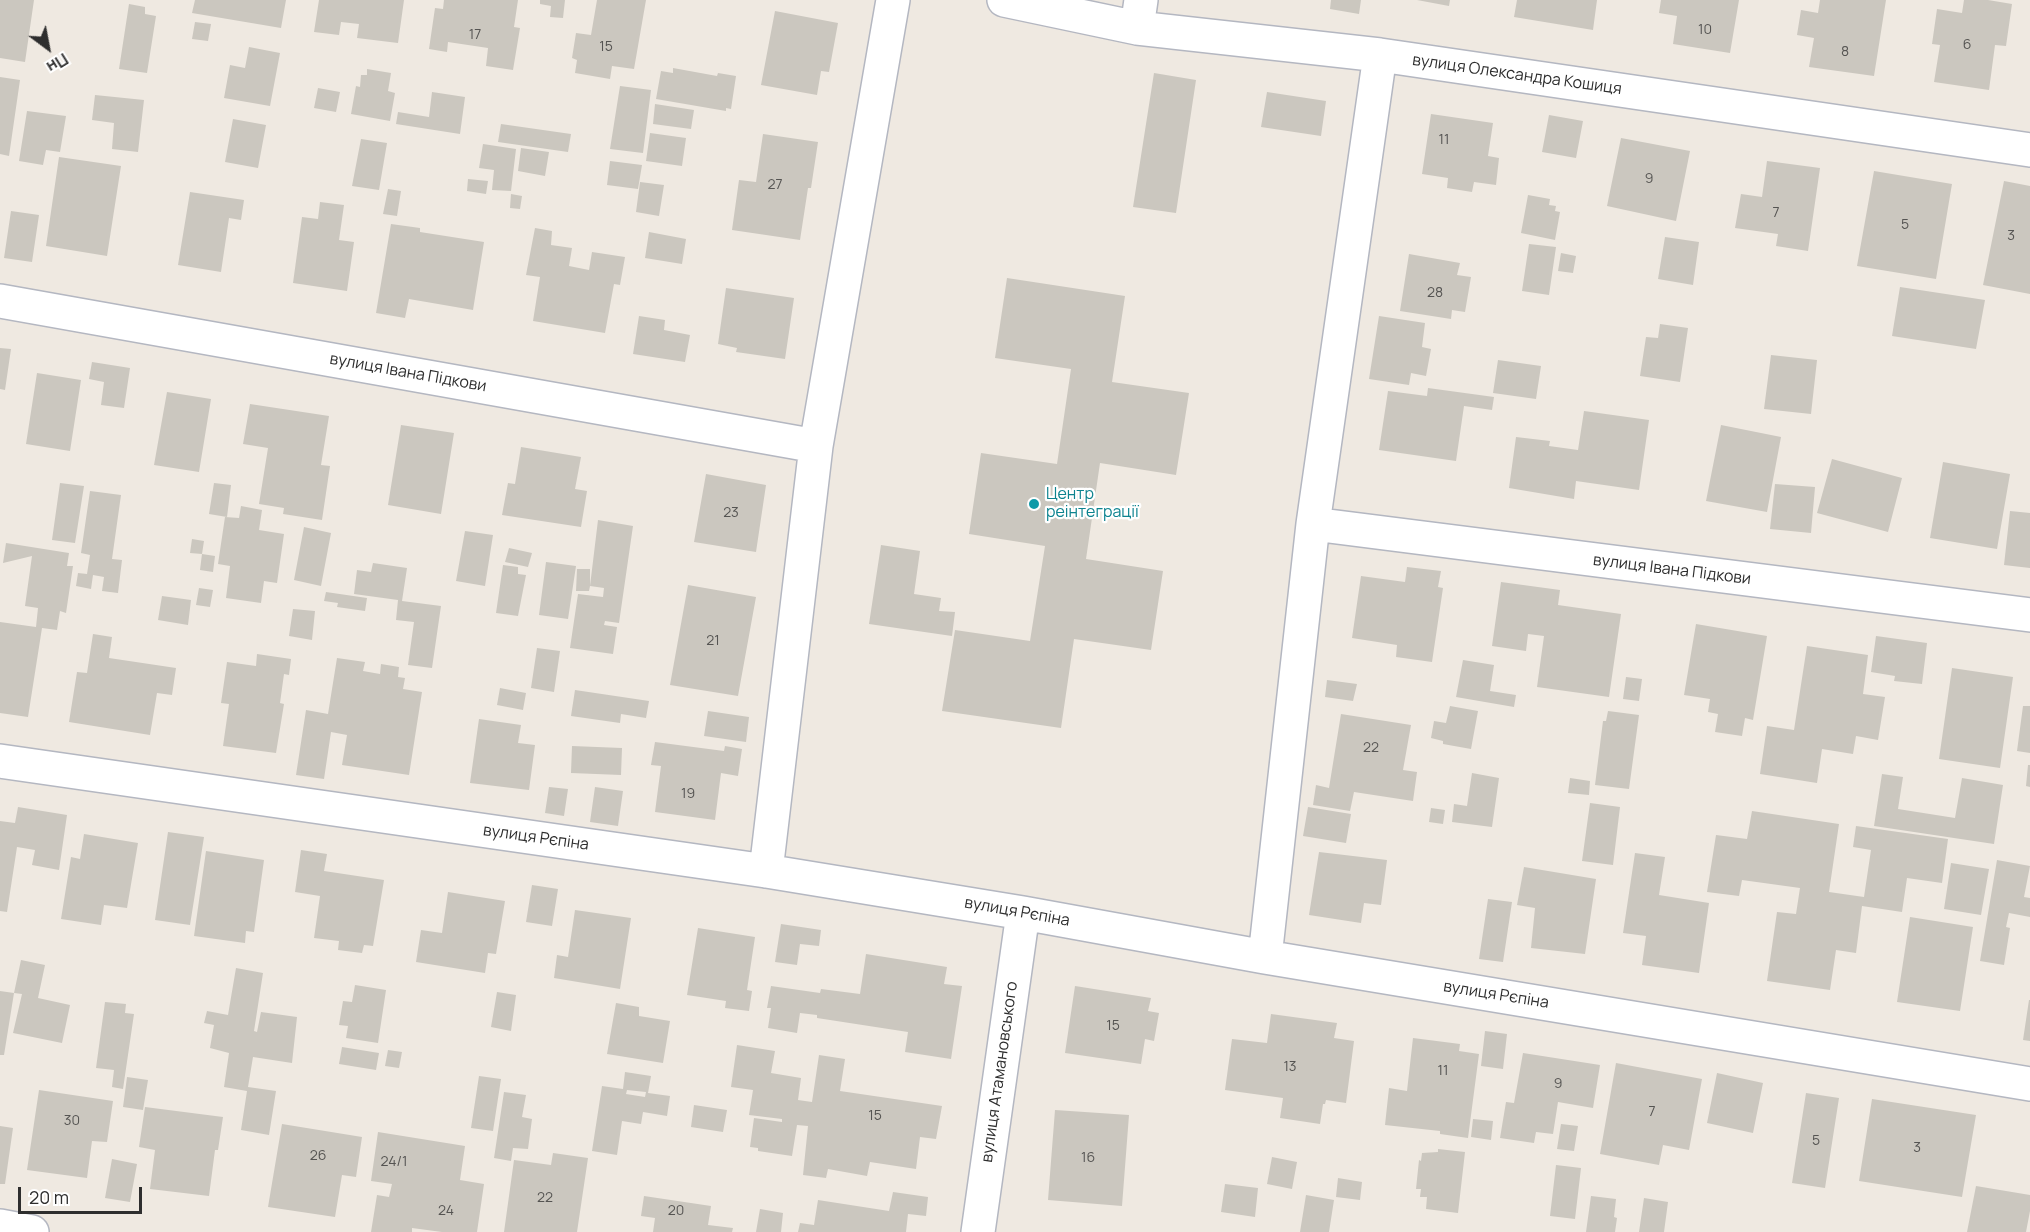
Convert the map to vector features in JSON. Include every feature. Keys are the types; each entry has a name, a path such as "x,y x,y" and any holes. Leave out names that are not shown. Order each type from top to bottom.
{"street":[{"path":"766,871 816,446 893,0"},
{"name":"вулиця Олександра Кошиця","path":"1004,0 1139,14 1380,55 2030,150"},
{"path":"1265,957 1313,524 1380,55"},
{"name":"вулиця Івана Підкови","path":"0,300 816,446"},
{"name":"вулиця Івана Підкови","path":"1313,524 2030,615"},
{"name":"вулиця Рєпіна","path":"0,761 766,871 1023,913 1265,957 2030,1084"},
{"name":"вулиця Атамановського","path":"978,1232 1023,913"},
{"path":"0,1226 32,1232"}],"building":[{"path":"0,0 34,0 25,62 0,58"},
{"path":"195,0 286,0 281,28 192,13"},
{"path":"319,0 404,0 398,43 357,38 359,24 341,22 339,35 314,32"},
{"path":"444,0 518,0 514,27 520,28 513,70 486,66 488,48 448,42 447,52 429,49 435,8 443,9"},
{"path":"540,0 565,0 563,18 550,17 551,6 540,4"},
{"path":"597,0 646,0 634,69 612,66 610,79 575,73 577,60 572,58 576,33 591,35"},
{"path":"1331,0 1361,0 1359,14 1330,9"},
{"path":"1417,0 1450,0 1449,6"},
{"path":"1517,0 1597,0 1593,30 1514,17"},
{"path":"1661,0 1739,0 1730,53 1673,44 1677,16 1659,13"},
{"path":"1820,0 1886,0 1874,76 1809,67 1814,38 1797,35 1801,10 1818,13"},
{"path":"1964,0 1988,0 2012,4 2006,46 1995,45 1989,90 1934,82 1940,45 1932,44 1937,9 1962,13"},
{"path":"129,4 145,7 145,14 156,16 147,73 119,69"},
{"path":"775,11 838,23 829,72 821,71 817,95 761,85"},
{"path":"195,22 211,24 208,41 192,39"},
{"path":"249,47 280,53 270,106 224,98 230,65 245,68"},
{"path":"673,68 717,76 718,73 736,76 731,109 726,108 726,111 656,99 661,71 673,73"},
{"path":"367,69 391,73 388,91 395,93 390,121 351,114 356,86 360,87 361,75 367,75"},
{"path":"1154,73 1196,80 1176,213 1133,207"},
{"path":"0,77 20,80 9,156 0,154"},
{"path":"620,86 651,90 643,153 610,149"},
{"path":"318,88 340,92 336,112 314,108"},
{"path":"432,92 465,97 460,134 396,124 398,112 429,117"},
{"path":"1267,92 1326,101 1321,136 1261,127"},
{"path":"95,95 144,100 138,152 112,149 114,123 92,120"},
{"path":"655,104 694,110 691,129 653,124"},
{"path":"27,111 66,116 60,152 46,150 43,165 19,161"},
{"path":"1431,114 1493,123 1488,156 1499,158 1496,185 1474,182 1472,192 1447,188 1448,178 1422,174"},
{"path":"1549,115 1583,121 1576,158 1542,152"},
{"path":"233,119 266,125 258,168 225,162"},
{"path":"501,124 571,134 568,152 498,142"},
{"path":"650,133 686,138 682,166 646,161"},
{"path":"763,134 818,142 800,240 732,230 739,180 756,182"},
{"path":"1621,138 1690,151 1676,221 1607,206"},
{"path":"361,139 387,143 379,190 352,186"},
{"path":"483,144 516,149 511,191 492,190 494,170 479,168"},
{"path":"521,148 549,152 545,176 518,171"},
{"path":"59,157 121,166 107,256 46,246"},
{"path":"610,161 642,165 638,189 607,185"},
{"path":"1767,161 1820,168 1808,251 1776,246 1778,234 1735,228 1741,194 1762,197"},
{"path":"1874,171 1952,184 1936,279 1857,266"},
{"path":"468,179 488,181 486,194 467,191"},
{"path":"2004,181 2030,186 2030,294 1983,285"},
{"path":"640,182 664,185 659,216 636,212"},
{"path":"388,189 401,191 397,216 383,214"},
{"path":"190,192 244,200 241,220 229,218 221,272 178,265"},
{"path":"511,194 522,196 520,209 510,208"},
{"path":"1528,195 1550,199 1549,205 1556,206 1555,211 1560,212 1555,240 1521,233"},
{"path":"320,202 344,205 339,240 354,242 347,291 293,283 302,217 318,219"},
{"path":"11,211 39,215 32,262 4,258"},
{"path":"391,224 420,228 420,232 484,242 473,310 409,299 405,318 376,313"},
{"path":"535,228 552,231 551,245 572,248 569,266 589,270 592,252 625,257 620,285 614,284 605,333 533,321 540,277 526,275"},
{"path":"649,232 686,239 682,264 645,258"},
{"path":"1665,237 1699,242 1693,285 1658,279"},
{"path":"1529,244 1556,247 1549,295 1522,291"},
{"path":"1561,253 1576,256 1573,273 1558,271"},
{"path":"1409,254 1460,263 1457,275 1471,277 1465,312 1452,310 1451,319 1400,311"},
{"name":"Центр реінтеграції","path":"1007,278 1125,296 1112,382 1189,393 1176,475 1100,463 1086,559 1163,571 1151,650 1074,639 1061,728 942,711 955,630 1030,641 1045,546 969,534 981,453 1057,464 1071,369 995,358"},
{"path":"1900,287 1985,300 1976,349 1892,336"},
{"path":"726,288 794,298 785,359 736,352 737,348 718,344"},
{"path":"639,316 665,320 664,330 690,335 685,362 633,354"},
{"path":"1379,316 1425,323 1422,347 1431,349 1426,376 1411,373 1409,385 1369,379"},
{"path":"1660,324 1688,328 1680,382 1640,376 1646,337 1658,338"},
{"path":"0,348 11,349 5,390 0,389"},
{"path":"1771,355 1817,360 1811,414 1764,409"},
{"path":"1498,360 1541,366 1536,399 1493,393"},
{"path":"92,362 130,368 124,408 101,405 104,382 89,379"},
{"path":"37,373 81,380 70,451 26,444"},
{"path":"1428,388 1494,397 1492,410 1464,406 1456,461 1379,450 1388,391 1427,396"},
{"path":"167,392 211,399 199,472 154,465"},
{"path":"250,404 329,416 321,465 330,466 322,520 283,514 284,508 259,504 268,448 243,444"},
{"path":"1584,411 1649,420 1639,490 1576,481 1574,499 1509,488 1516,437 1550,441 1549,446 1578,450"},
{"path":"401,425 454,433 441,514 388,505"},
{"path":"1721,425 1781,437 1767,512 1706,501"},
{"path":"521,447 581,457 575,489 587,491 581,527 502,515 508,483 515,484"},
{"path":"1832,459 1902,478 1888,532 1817,513"},
{"path":"1943,462 2010,474 1997,549 1930,538"},
{"path":"706,474 766,485 756,552 694,542"},
{"path":"60,483 84,486 75,543 52,540"},
{"path":"214,483 231,485 227,517 209,514"},
{"path":"1775,484 1815,487 1811,533 1770,529"},
{"path":"90,491 121,495 112,559 122,560 118,593 102,591 104,577 93,575 91,589 76,586 78,573 87,574 90,555 81,553"},
{"path":"241,506 262,510 259,530 284,534 277,583 264,581 261,603 226,598 230,566 218,564 225,517 239,518"},
{"path":"2010,511 2030,513 2030,568 2004,565"},
{"path":"598,520 633,526 619,623 605,621 604,625 617,627 613,654 570,648 578,594 603,597 604,588 590,586"},
{"path":"304,527 331,533 321,586 294,580"},
{"path":"465,531 493,535 485,586 456,581"},
{"path":"192,539 204,541 202,554 190,553"},
{"path":"6,543 69,553 67,566 73,566 66,613 60,611 57,630 42,628 28,717 0,713 0,622 36,627 38,608 25,606 32,556 3,563"},
{"path":"881,545 920,551 914,594 941,598 939,611 955,612 952,636 869,624"},
{"path":"509,548 532,553 528,567 505,562"},
{"path":"202,554 215,556 213,572 200,570"},
{"path":"546,562 576,566 568,619 539,615"},
{"path":"373,563 407,568 402,601 441,606 432,668 408,665 414,622 396,620 398,600 354,594 357,570 371,572"},
{"path":"503,565 518,567 518,574 526,575 518,616 496,613"},
{"path":"1407,567 1441,571 1438,587 1443,588 1432,662 1396,657 1397,645 1352,638 1361,576 1405,582"},
{"path":"577,569 590,569 589,591 576,591"},
{"path":"1501,582 1560,590 1558,605 1621,614 1609,697 1537,687 1544,636 1528,634 1526,651 1492,646"},
{"path":"688,585 756,597 738,696 670,685"},
{"path":"199,588 213,590 210,607 196,605"},
{"path":"326,592 367,598 365,611 337,607 338,603 324,601"},
{"path":"162,596 191,600 188,625 158,620"},
{"path":"293,609 315,611 312,640 289,636"},
{"path":"1696,624 1767,636 1753,720 1745,718 1742,736 1715,732 1718,714 1708,712 1710,699 1684,695"},
{"path":"93,634 112,637 109,658 176,668 172,695 157,693 150,735 69,722 77,672 87,673"},
{"path":"1876,636 1927,643 1922,684 1894,681 1895,676 1871,672"},
{"path":"1807,646 1868,655 1863,694 1885,697 1878,740 1856,736 1853,754 1822,749 1817,783 1760,774 1767,726 1794,730"},
{"path":"537,648 560,651 554,692 531,688"},
{"path":"257,654 291,659 289,675 284,674 280,703 284,704 276,753 223,746 229,704 221,703 227,662 256,666"},
{"path":"337,658 365,662 363,671 380,674 381,664 399,667 398,677 405,678 403,689 422,692 409,775 342,765 347,735 331,732 324,779 296,775 306,710 328,714"},
{"path":"1463,660 1494,665 1490,691 1516,695 1514,707 1456,697"},
{"path":"1952,668 2013,677 2000,768 1939,759"},
{"path":"1626,677 1642,679 1639,701 1623,699"},
{"path":"1327,680 1357,684 1353,701 1325,697"},
{"path":"500,688 526,693 523,710 497,705"},
{"path":"575,690 649,701 646,718 621,714 620,723 571,716"},
{"path":"1450,706 1478,711 1471,749 1443,744 1443,741 1431,738 1434,721 1446,723"},
{"path":"2023,706 2030,706 2030,753 2017,751"},
{"path":"708,711 749,717 746,742 704,736"},
{"path":"1608,711 1639,715 1629,789 1595,785 1603,721 1606,721"},
{"path":"1341,714 1411,725 1403,770 1417,772 1413,801 1354,792 1350,811 1313,805 1316,785 1329,788"},
{"path":"479,719 521,725 518,743 535,745 529,790 470,783"},
{"path":"655,742 724,751 725,746 742,749 738,776 721,773 715,820 655,812 661,766 651,765"},
{"path":"572,746 622,748 621,775 571,773"},
{"path":"2028,765 2030,765 2030,787 2026,786"},
{"path":"1472,773 1499,778 1492,827 1452,822 1454,804 1467,806"},
{"path":"1882,774 1903,777 1898,809 1955,818 1962,778 2003,785 1994,844 1874,826"},
{"path":"1570,778 1590,781 1589,795 1568,793"},
{"path":"549,787 568,789 564,816 545,813"},
{"path":"595,787 623,791 618,826 590,822"},
{"path":"1590,803 1620,807 1613,865 1582,861"},
{"path":"18,807 67,815 59,870 32,865 35,850 17,847 7,912 0,911 0,821 15,823"},
{"path":"1308,807 1351,814 1346,843 1303,836"},
{"path":"1431,808 1445,810 1443,824 1429,822"},
{"path":"1752,811 1839,824 1829,892 1864,897 1871,850 1853,847 1856,826 1948,839 1942,883 1907,878 1902,912 1862,906 1856,953 1836,950 1830,990 1767,981 1777,912 1796,914 1800,888 1742,880 1739,896 1707,892 1716,835 1747,839"},
{"path":"168,832 204,837 190,925 155,920"},
{"path":"84,834 138,843 127,908 104,905 101,925 61,919 71,857 80,859"},
{"path":"301,850 327,854 324,871 384,880 373,946 364,945 362,953 338,950 339,941 314,938 320,896 295,892"},
{"path":"206,851 264,860 254,932 246,931 245,943 194,936"},
{"path":"1319,852 1387,860 1381,905 1364,903 1361,923 1309,915"},
{"path":"1635,853 1665,857 1659,895 1709,903 1699,973 1642,965 1646,936 1623,933"},
{"path":"1997,860 2030,866 2024,897 2030,898 2030,917 2009,913 2006,927 2010,928 2004,965 1980,961"},
{"path":"1951,863 1989,869 1981,915 1944,909"},
{"path":"1524,867 1596,879 1585,954 1531,948 1535,908 1517,905"},
{"path":"532,885 558,889 552,926 526,922"},
{"path":"448,892 505,901 496,954 488,953 485,973 416,962 421,930 442,933"},
{"path":"1488,899 1512,902 1503,962 1479,959"},
{"path":"575,910 631,918 620,989 554,978 557,955 568,957"},
{"path":"1910,917 1973,927 1960,1011 1897,1002"},
{"path":"781,924 821,930 819,946 800,944 797,965 775,962"},
{"path":"698,928 755,937 747,990 752,991 749,1011 725,1008 726,1001 687,995"},
{"path":"866,954 947,967 944,984 962,986 951,1059 905,1052 908,1032 817,1018 817,1015 800,1013 797,1033 768,1028 771,1008 767,1008 771,986 820,993 821,989 860,994"},
{"path":"21,960 45,965 38,998 70,1005 62,1043 13,1033 22,994 14,993"},
{"path":"236,968 263,973 254,1031 257,1032 261,1012 297,1017 292,1063 253,1057 248,1087 276,1091 269,1135 241,1130 247,1091 224,1087 229,1053 210,1048 214,1025 204,1023 207,1011 228,1015"},
{"path":"355,985 386,990 378,1043 346,1038 348,1026 339,1025 343,1001 352,1002"},
{"path":"1075,986 1151,998 1148,1011 1159,1013 1154,1041 1145,1039 1141,1064 1065,1053"},
{"path":"0,991 14,993 4,1055 0,1055"},
{"path":"497,992 516,995 511,1031 491,1027"},
{"path":"2030,1000 2030,1041 2023,1040"},
{"path":"105,1002 126,1004 125,1013 134,1014 123,1089 112,1087 114,1070 96,1068"},
{"path":"616,1003 639,1007 639,1016 670,1021 663,1063 607,1054"},
{"path":"1271,1014 1337,1023 1334,1038 1354,1041 1346,1103 1326,1100 1323,1104 1320,1124 1280,1118 1283,1098 1225,1090 1232,1039 1267,1043"},
{"path":"1485,1031 1507,1034 1503,1069 1481,1066"},
{"path":"1413,1038 1460,1044 1459,1051 1479,1054 1468,1138 1440,1134 1440,1131 1385,1125 1389,1088 1407,1091"},
{"path":"737,1045 775,1051 771,1073 801,1078 798,1100 812,1102 819,1055 845,1059 840,1091 942,1106 936,1139 920,1137 916,1169 870,1162 867,1176 828,1169 826,1178 803,1175 808,1126 797,1125 792,1156 758,1151 758,1148 750,1147 754,1118 782,1122 782,1119 749,1115 753,1090 731,1087"},
{"path":"342,1047 379,1053 376,1070 339,1064"},
{"path":"388,1050 402,1052 399,1068 385,1066"},
{"path":"1523,1053 1600,1065 1593,1108 1558,1102 1553,1134 1536,1132 1534,1143 1500,1138 1506,1102 1514,1103"},
{"path":"1616,1063 1702,1079 1689,1150 1663,1145 1659,1165 1600,1154"},
{"path":"625,1072 651,1076 648,1093 670,1096 667,1116 643,1112 641,1124 622,1121 617,1155 592,1151 602,1086 623,1089","holes":["627,1090 646,1092 645,1097 626,1094"]},
{"path":"1717,1073 1763,1083 1753,1133 1707,1123"},
{"path":"479,1076 501,1079 493,1131 471,1128"},
{"path":"127,1077 148,1080 143,1110 123,1107"},
{"path":"39,1090 113,1101 107,1142 92,1141 87,1178 27,1170"},
{"path":"504,1092 526,1095 522,1117 532,1119 528,1149 513,1148 511,1161 494,1158"},
{"path":"1806,1093 1839,1098 1825,1188 1792,1183"},
{"path":"1872,1099 1976,1115 1962,1197 1859,1181"},
{"path":"694,1105 727,1110 723,1132 691,1127"},
{"path":"145,1107 223,1117 218,1150 215,1150 209,1196 150,1189 155,1150 139,1147"},
{"path":"1055,1110 1129,1115 1122,1206 1048,1200"},
{"path":"1473,1119 1493,1121 1491,1140 1471,1137"},
{"path":"282,1124 362,1137 356,1177 342,1175 335,1217 268,1207"},
{"path":"1561,1124 1578,1126 1574,1151 1557,1149"},
{"path":"0,1126 13,1128 5,1184 0,1184"},
{"path":"378,1132 465,1146 460,1180 484,1184 477,1232 442,1232 412,1228 412,1232 371,1232 377,1195 389,1197 392,1184 371,1181"},
{"path":"1438,1149 1465,1152 1458,1213 1426,1209 1427,1197 1420,1197 1421,1189 1416,1189 1419,1160 1421,1161 1422,1153 1438,1152"},
{"path":"553,1153 588,1158 577,1232 504,1232 514,1160 551,1165"},
{"path":"1272,1157 1297,1162 1292,1189 1267,1184"},
{"path":"112,1159 137,1164 130,1202 105,1198"},
{"path":"1556,1165 1581,1168 1575,1219 1550,1216"},
{"path":"1338,1178 1362,1182 1360,1200 1336,1197"},
{"path":"1225,1184 1258,1188 1255,1217 1221,1212"},
{"path":"1976,1186 2030,1195 2026,1232 1967,1232"},
{"path":"893,1192 928,1197 926,1216 908,1214 906,1232 798,1232 800,1223 814,1225 818,1200 889,1211"},
{"path":"1306,1195 1334,1200 1329,1232 1300,1232"},
{"path":"644,1196 711,1206 708,1225 733,1228 732,1232 653,1232 655,1218 641,1216"},
{"path":"1591,1196 1616,1199 1615,1232 1586,1232"},
{"path":"1644,1198 1668,1202 1664,1232 1639,1232"},
{"path":"760,1209 783,1213 781,1232 756,1232"}],"place":[{"name":"Центр реінтеграції","path":"1034,504"}]}
